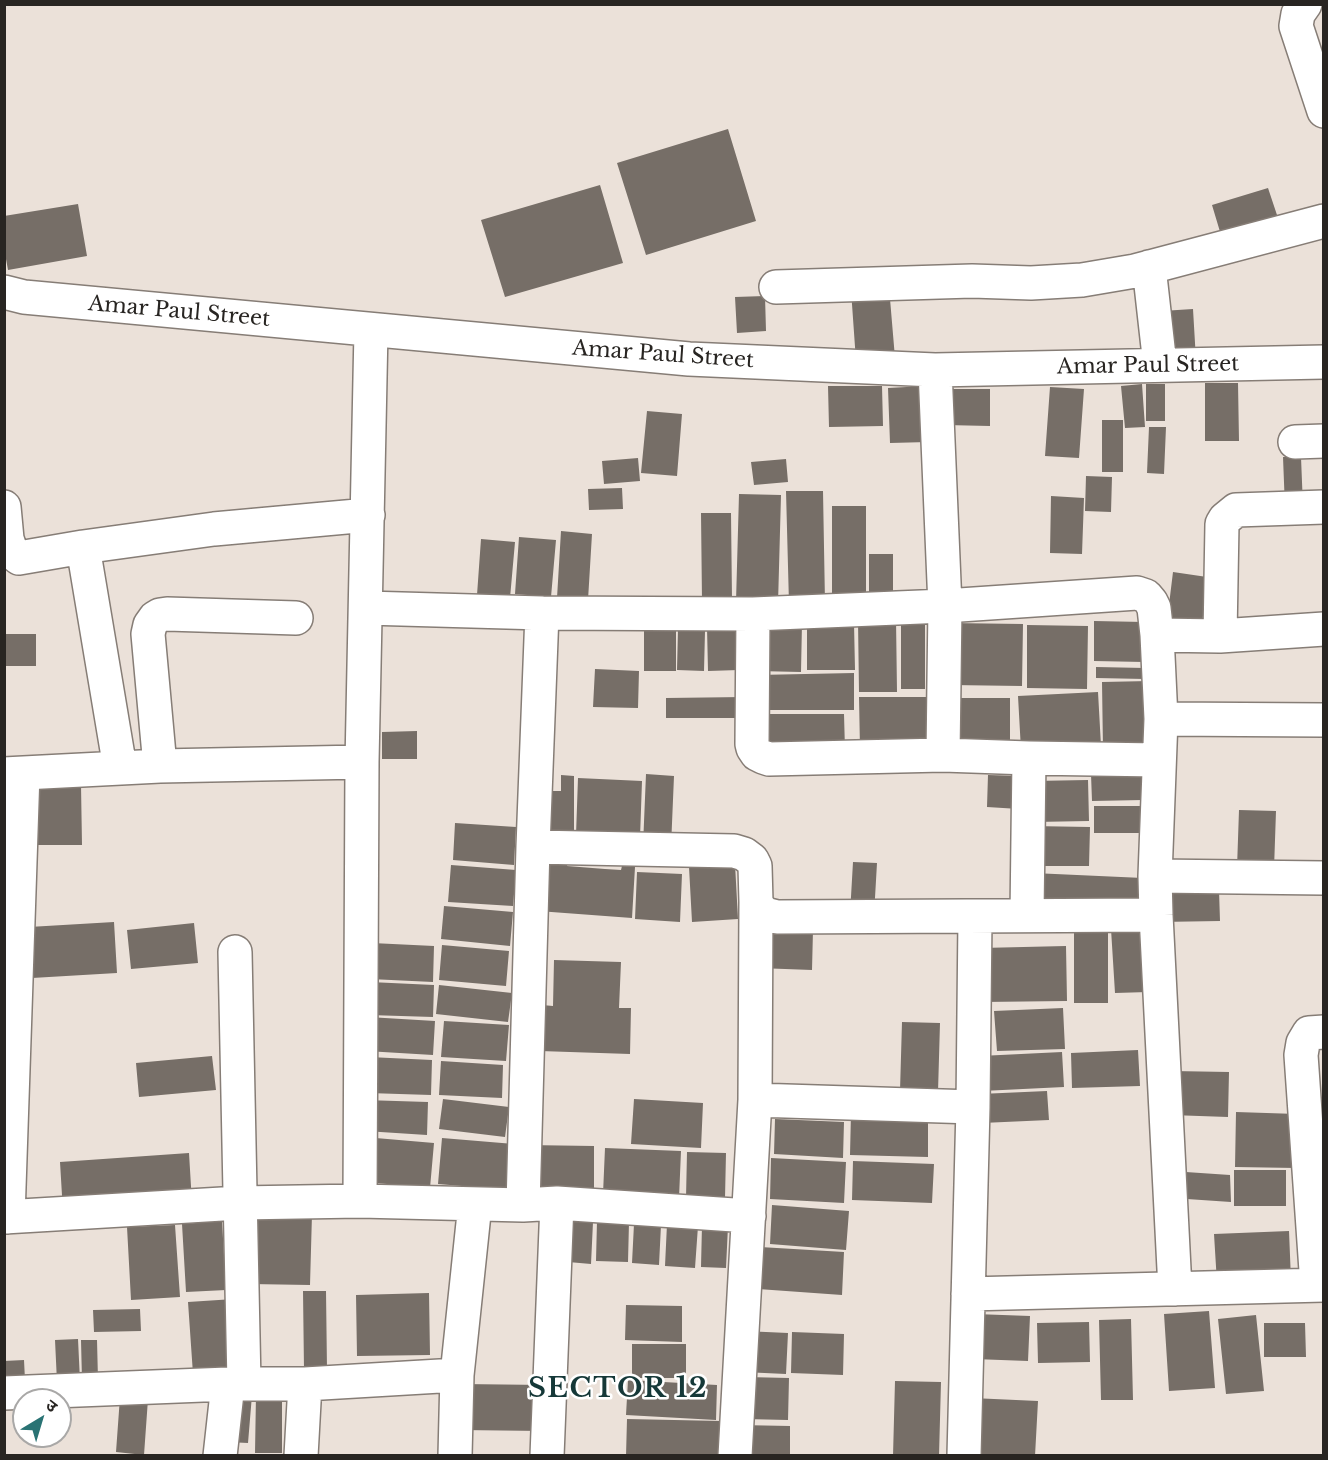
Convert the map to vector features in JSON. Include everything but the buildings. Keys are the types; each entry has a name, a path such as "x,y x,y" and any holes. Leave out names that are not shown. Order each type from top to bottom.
{"street":[{"path":"1305,4 1298,14 1296,26 1323,111"},
{"path":"776,287 972,281 1031,283 1082,280 1149,267 1323,221"},
{"path":"1149,267 1160,365"},
{"name":"Amar Paul Street","path":"4,292 24,297 689,359 935,370 1323,362"},
{"path":"360,1201 362,762 372,330"},
{"path":"935,370 945,606 943,754"},
{"path":"4,507 10,548 19,558 214,529 368,515"},
{"path":"1220,636 1222,524 1225,519 1236,510 1323,507"},
{"path":"83,547 120,768"},
{"path":"366,608 542,613 753,614 945,606 1137,593 1146,596 1154,608 1161,719 1155,876 1174,1288"},
{"path":"523,1205 542,613"},
{"path":"160,766 148,634 154,618 167,614 297,618"},
{"path":"753,614 752,744 757,754 770,759 943,754 1159,760"},
{"path":"1157,635 1220,636 1323,628"},
{"path":"1161,719 1323,720"},
{"path":"1027,915 1029,758"},
{"path":"362,762 160,766 14,773 6,1217 239,1203 360,1201 523,1205 557,1203 749,1216"},
{"path":"533,847 734,851 744,854 752,860 755,866 755,1100 735,1455"},
{"path":"1155,876 1323,878"},
{"path":"756,902 765,914 777,917 1156,915"},
{"path":"964,1455 973,1107 975,917"},
{"path":"220,1455 236,1384 239,1203 235,952"},
{"path":"968,1294 1320,1285 1301,1055 1303,1043 1309,1033 1323,1032"},
{"path":"755,1100 973,1107"},
{"path":"547,1455 557,1203"},
{"path":"455,1455 457,1375 474,1204"},
{"path":"4,1393 236,1384 305,1384 457,1375"},
{"path":"301,1455 305,1384"}],"district":[{"name":"SECTOR 12","path":"618,1389"}]}
